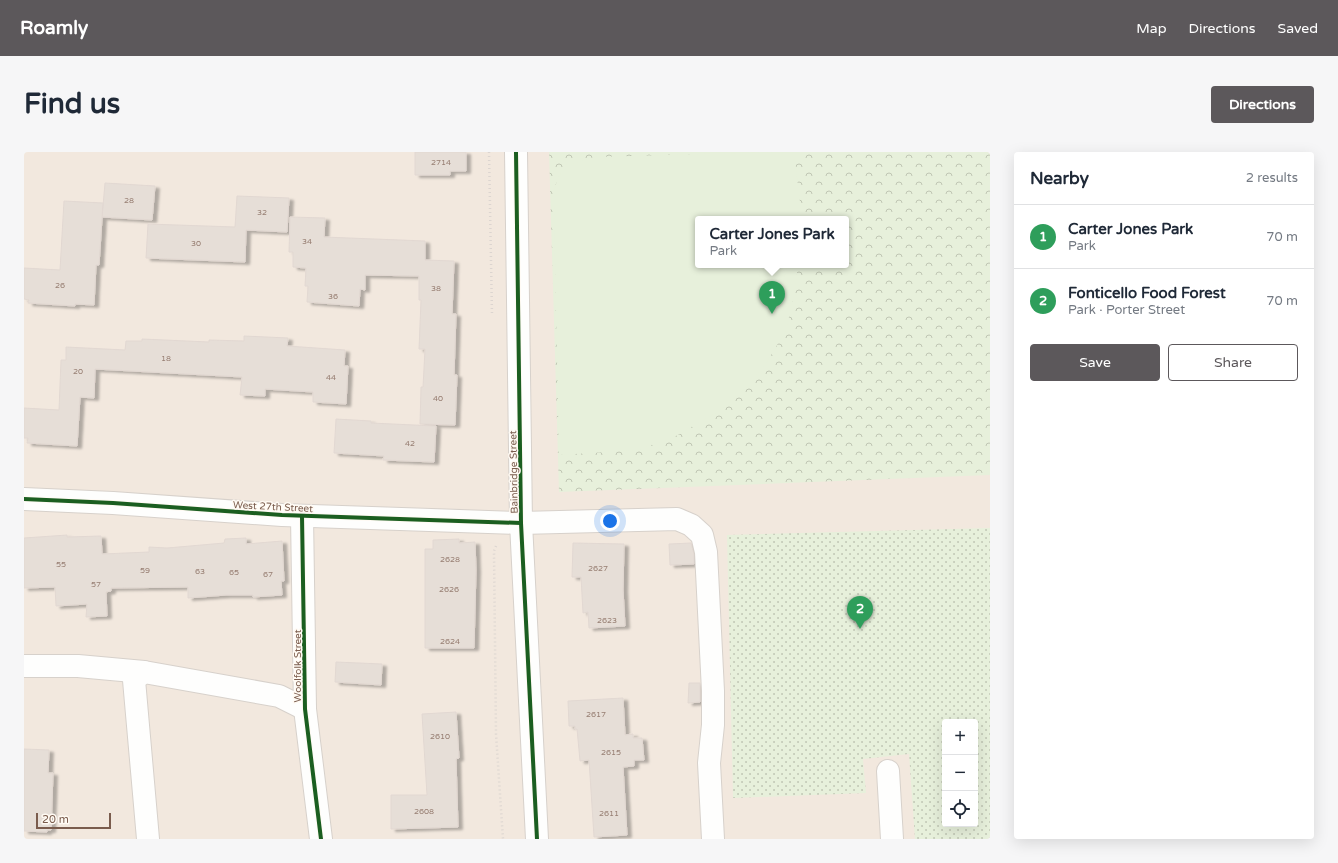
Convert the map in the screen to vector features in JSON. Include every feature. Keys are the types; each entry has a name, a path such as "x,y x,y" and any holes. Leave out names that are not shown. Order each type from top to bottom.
{"street":[{"name":"Bainbridge Street","path":"516,152 521,523 537,839"},
{"name":"West 27th Street","path":"24,500 113,503 302,516 521,523 677,519 691,525 702,535 706,552 713,691 713,725 709,763 713,839"},
{"name":"Woolfolk Street","path":"302,516 305,709 321,839"},
{"path":"24,666 78,666 144,672 279,696 305,709"},
{"path":"144,672 134,680 148,839"},
{"path":"888,771 892,839"}],"path":[{"path":"498,542 494,551 496,734 503,839"}],"shaded area":[{"path":"24,152 990,152 990,839 24,839"}],"green space":[{"path":"549,152 990,152 990,475 559,492"},
{"path":"794,152 802,216 695,216 695,268 798,268 795,291 786,330 767,362 746,388 719,411 676,436 638,450 559,455 554,194 558,178 566,168 577,162 595,157"},
{"path":"990,528 990,839 915,839 909,754 863,759 866,793 733,798 727,535"}],"building":[{"path":"415,152 466,152 466,171 450,171 450,175 415,175"},
{"path":"105,183 155,186 152,220 102,217"},
{"path":"237,196 289,198 287,232 246,230 245,262 146,258 148,224 235,227"},
{"path":"64,201 103,203 99,265 96,265 94,305 75,304 75,306 28,303 29,300 24,299 24,268 60,270"},
{"path":"290,217 325,218 324,237 425,241 425,260 454,261 452,314 456,314 454,375 457,375 455,425 420,424 421,387 423,387 425,349 419,349 421,300 419,300 419,276 365,275 365,290 360,289 359,306 307,302 308,286 305,286 306,268 293,267 293,252 289,252"},
{"path":"244,336 288,338 287,346 345,350 344,366 348,366 346,404 313,402 313,392 265,389 265,396 240,395 242,377 95,369 94,398 80,397 77,446 27,443 28,438 24,438 24,408 59,410 61,360 66,360 66,347 125,350 126,341 142,341 142,339 209,342 209,340 244,341"},
{"path":"336,419 371,421 371,423 436,426 434,462 383,460 384,456 334,453"},
{"path":"67,535 67,537 101,536 102,554 149,552 149,547 167,548 224,543 225,539 246,538 246,544 282,541 284,581 281,581 282,595 253,597 253,595 226,595 188,598 188,587 111,588 111,591 106,592 107,616 86,617 87,604 56,606 55,587 24,588 24,538"},
{"path":"459,539 459,543 475,542 476,570 474,648 425,648 425,549 433,549 433,540"},
{"path":"573,543 624,544 623,590 625,626 589,628 588,612 583,613 581,577 572,577"},
{"path":"691,543 694,554 694,564 670,565 669,544"},
{"path":"336,662 382,664 381,685 335,682"},
{"path":"689,683 700,683 700,702 688,703"},
{"path":"623,698 625,735 633,734 633,738 642,738 644,760 634,760 634,766 623,767 627,835 594,837 589,760 580,761 577,729 575,729 575,726 569,726 568,701"},
{"path":"456,712 459,758 456,759 458,827 391,829 391,795 427,795 422,714"},
{"path":"24,749 49,750 48,773 53,773 51,830 47,830 47,832 24,831"}],"cycle path":[{"path":"516,152 521,523 537,839"},
{"path":"24,499 113,503 282,515 521,523"},
{"path":"302,516 305,709 321,839"}],"place":[{"name":"Carter Jones Park","path":"772,314"},
{"name":"Fonticello Food Forest","path":"860,629"}]}
